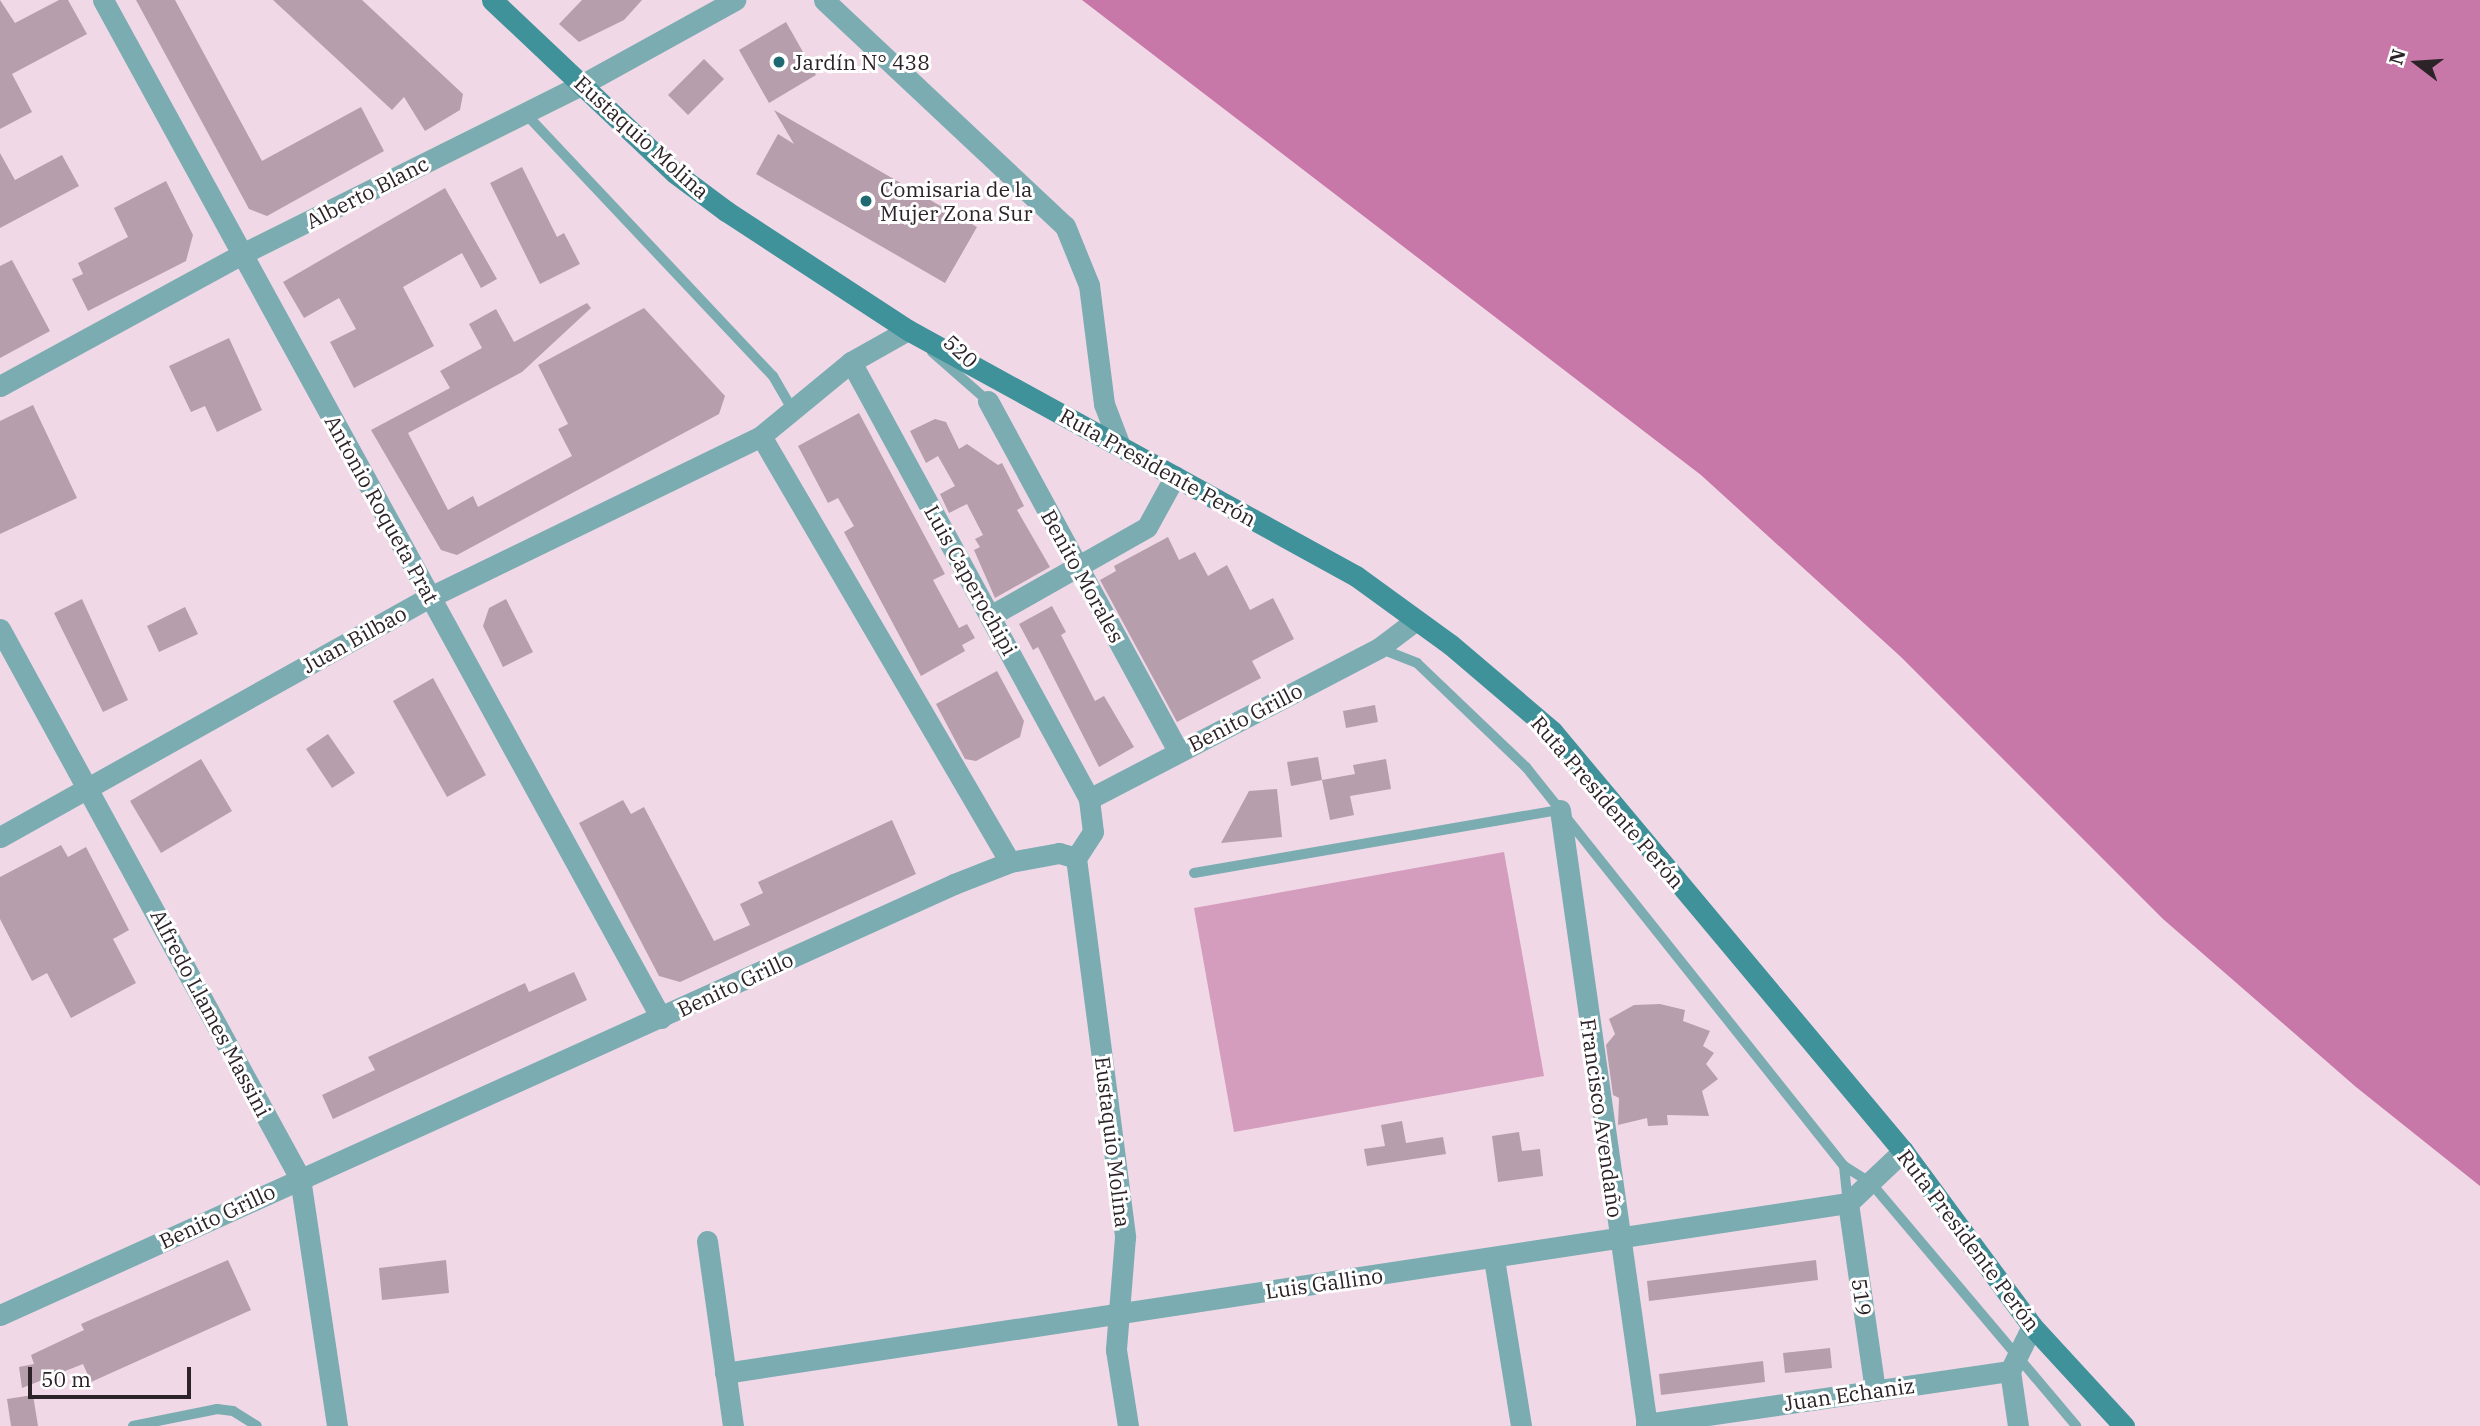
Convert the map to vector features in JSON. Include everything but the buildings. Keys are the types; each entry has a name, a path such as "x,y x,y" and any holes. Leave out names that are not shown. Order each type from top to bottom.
{"main road":[{"name":"Eustaquio Molina","path":"492,0 695,188 908,330"},
{"name":"Ruta Presidente Perón","path":"908,330 1356,576 1416,620 1552,731 1903,1151 2032,1326 2124,1426"}],"street":[{"name":"Antonio Roqueta Prat","path":"103,0 661,1018"},
{"name":"Alberto Blanc","path":"0,386 242,254 583,85 735,0"},
{"path":"824,0 1065,226 1089,285 1104,404 1120,446"},
{"name":"Juan Bilbao","path":"0,837 430,597 761,436 852,362 908,330"},
{"name":"Luis Caperochipi","path":"852,362 1089,799"},
{"name":"Benito Morales","path":"988,401 1178,751"},
{"path":"761,436 1010,862"},
{"path":"990,616 1147,527 1175,476"},
{"name":"Benito Grillo","path":"1089,799 1379,648 1416,620"},
{"name":"Alfredo Llames Massini","path":"0,629 89,787 300,1178 337,1426"},
{"path":"1076,859 1093,832 1089,799"},
{"name":"Francisco Avendaño","path":"1560,810 1618,1241 1647,1425"},
{"name":"Benito Grillo","path":"0,1315 300,1178 1010,862 1059,853 1076,859"},
{"name":"Eustaquio Molina","path":"1076,859 1125,1237 1116,1350 1128,1426"},
{"path":"1848,1203 1903,1151"},
{"name":"Luis Gallino","path":"725,1373 1618,1241 1848,1203"},
{"name":"519","path":"1848,1203 1875,1391"},
{"path":"708,1241 733,1426"},
{"path":"1494,1259 1521,1426"},
{"path":"2018,1426 2013,1365 2032,1326"},
{"name":"Juan Echaniz","path":"1647,1425 1875,1391 2013,1365"}],"lane":[{"path":"524,112 773,376 793,410"},
{"name":"520","path":"908,330 988,401"},
{"path":"1379,648 1418,663 1526,766 1843,1166 1871,1183 2013,1365 2076,1426"},
{"path":"1194,873 1560,810"},
{"path":"1843,1166 1848,1203"},
{"path":"133,1426 217,1409 233,1411 257,1426"}],"shaded area":[{"path":"1082,0 2480,0 2480,1186 2356,1087 2163,919 1901,657 1701,475"},
{"path":"1504,852 1544,1076 1234,1132 1194,908"}],"place":[{"name":"Jardín N° 438","path":"779,62"},
{"name":"Comisaria de la Mujer Zona Sur","path":"866,201"}]}
